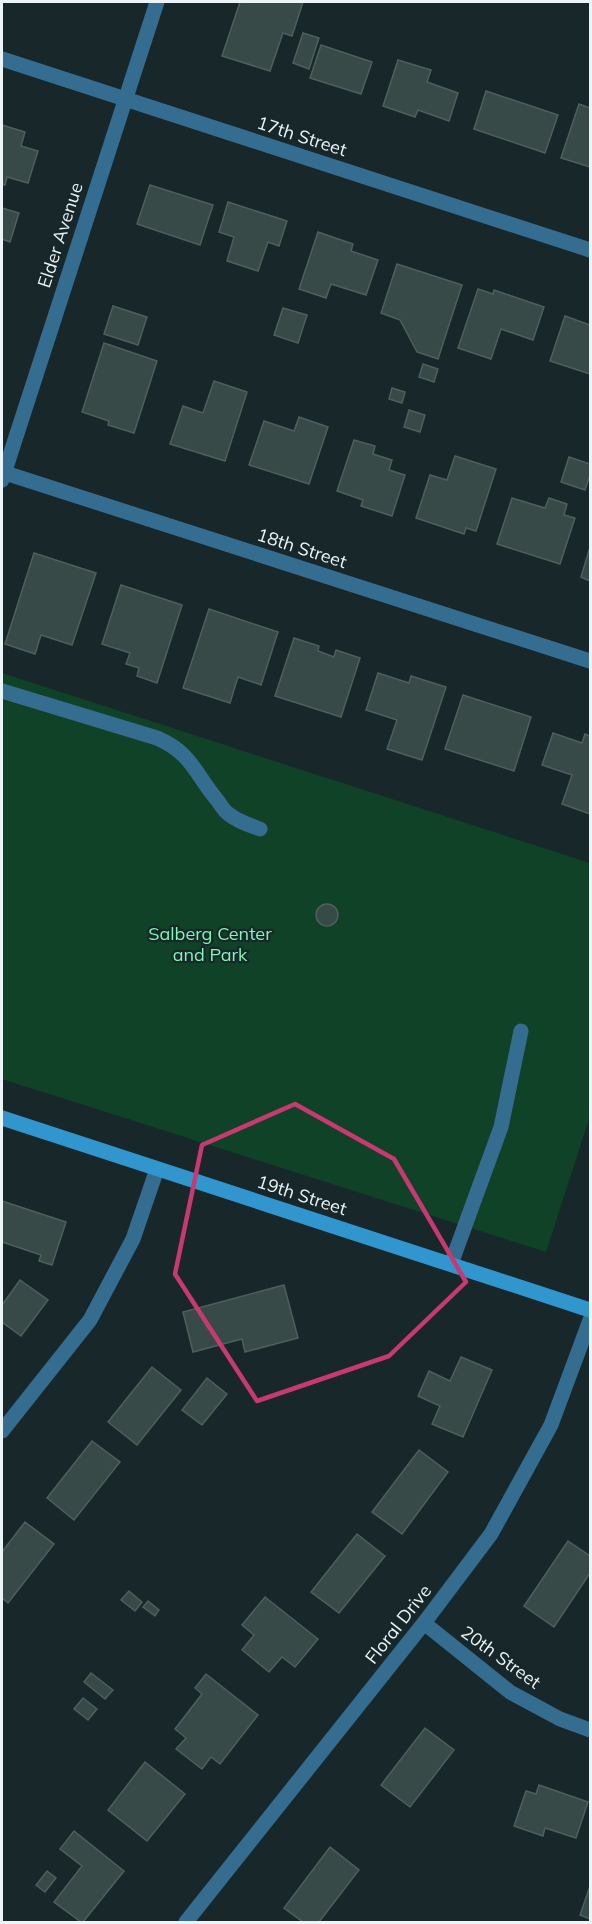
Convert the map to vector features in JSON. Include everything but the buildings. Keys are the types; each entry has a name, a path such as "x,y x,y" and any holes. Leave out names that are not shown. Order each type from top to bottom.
{"street":[{"name":"Elder Avenue","path":"2,475 157,2"},
{"name":"17th Street","path":"2,59 591,250"},
{"name":"18th Street","path":"2,475 591,661"},
{"path":"2,691 172,745 186,756 228,814 244,824 260,829"},
{"path":"451,1264 501,1127 521,1031"},
{"name":"19th Street","path":"2,1118 591,1310"},
{"path":"2,1431 90,1320 133,1239 157,1169"},
{"name":"Floral Drive","path":"186,1923 424,1623 491,1534 551,1425 591,1320"},
{"name":"20th Street","path":"424,1623 510,1692 560,1719 591,1730"}],"highlighted area":[{"path":"295,1104 394,1159 466,1282 389,1356 257,1401 175,1274 202,1145"}],"green space":[{"name":"Salberg Center and Park","path":"2,673 590,863 590,1116 546,1252 2,1079"}]}
